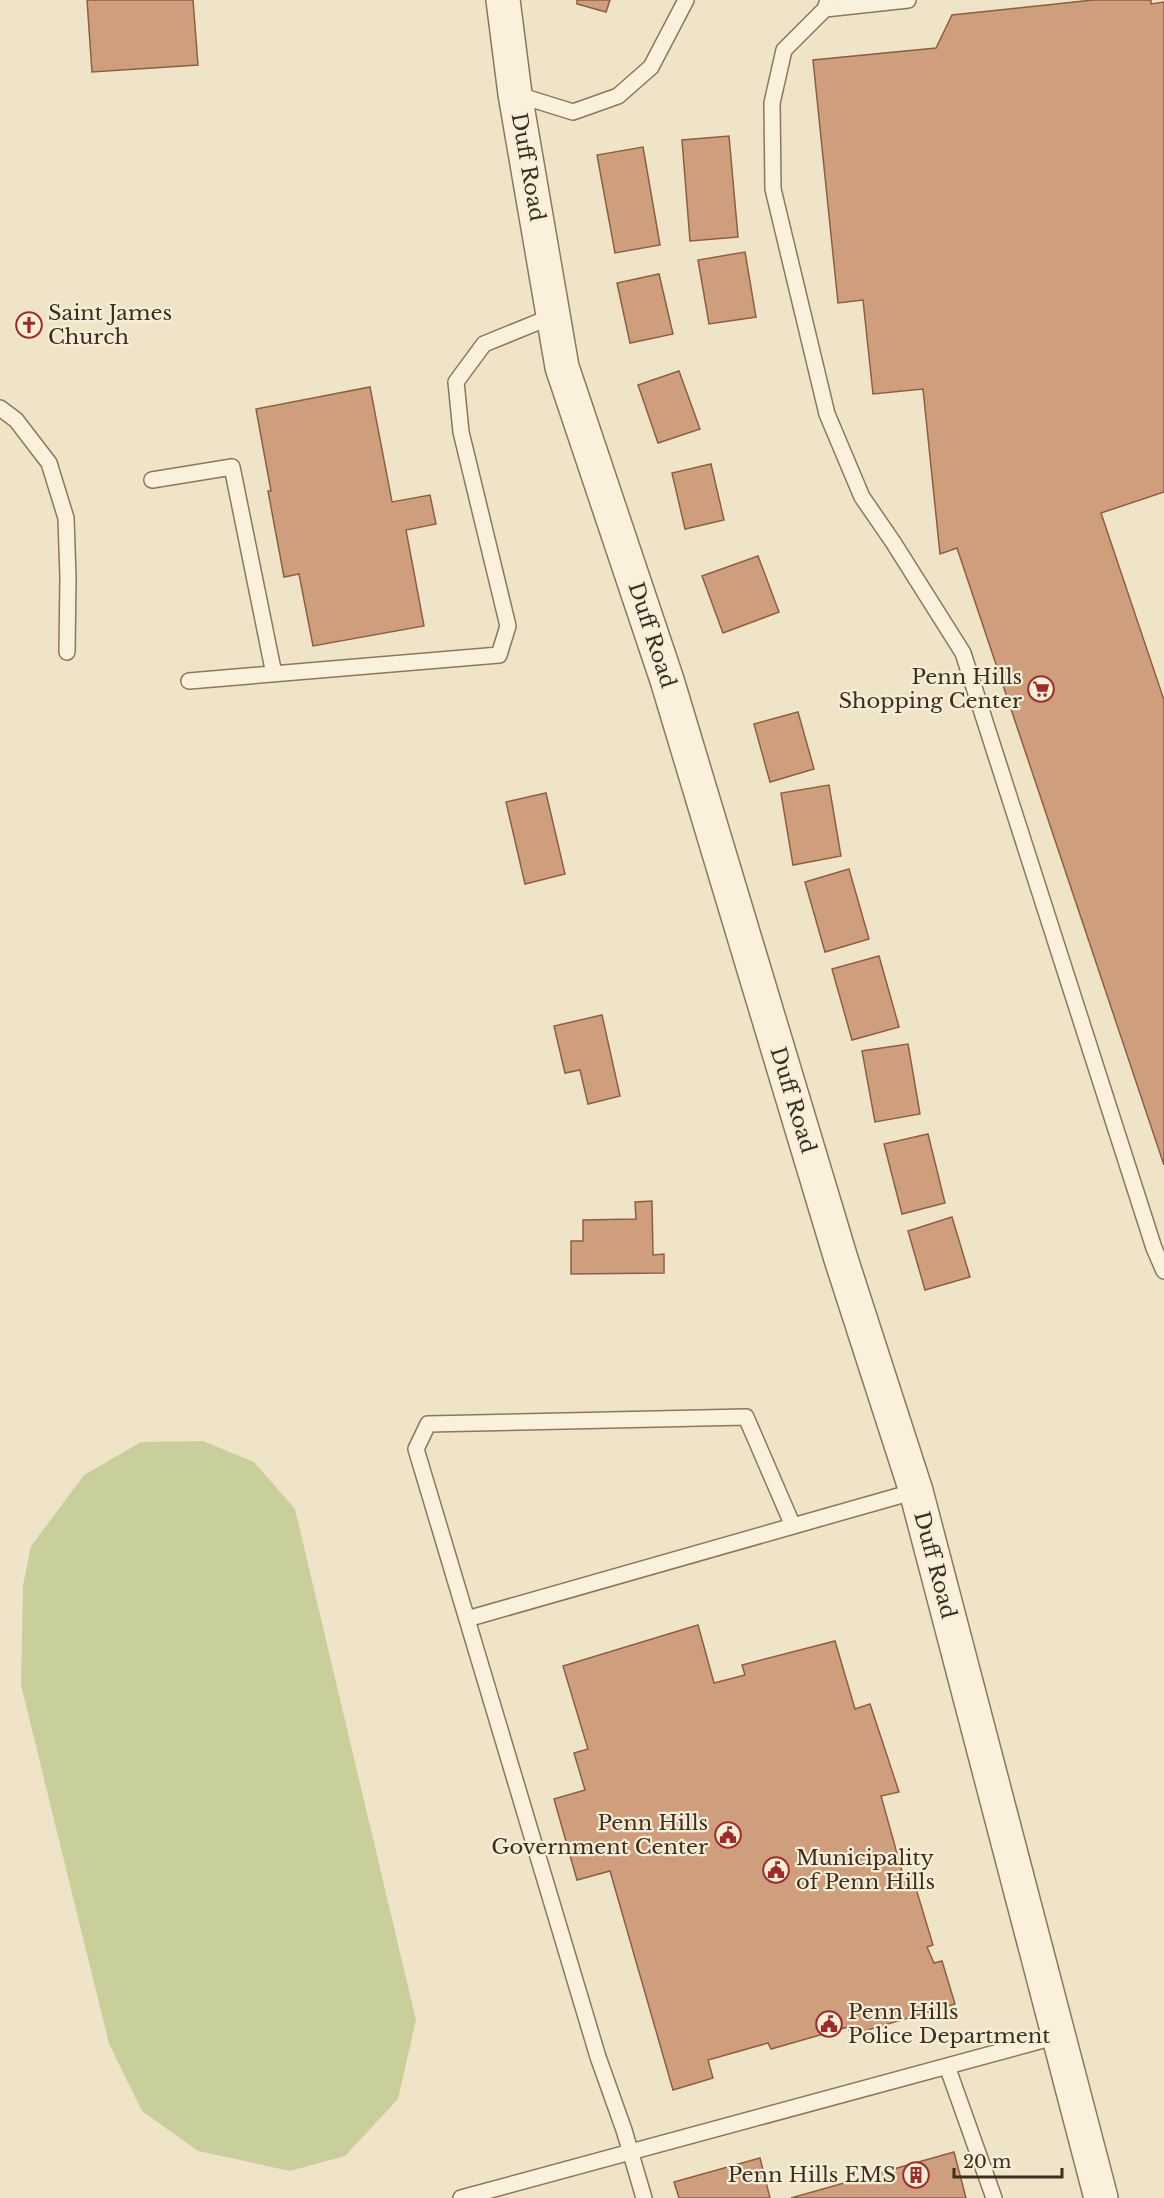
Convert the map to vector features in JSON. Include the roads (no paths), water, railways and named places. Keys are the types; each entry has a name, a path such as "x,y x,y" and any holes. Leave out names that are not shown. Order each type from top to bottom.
{"street":[{"name":"Duff Road","path":"503,0 515,94 562,367 667,680 841,1259 916,1491 1101,2198"}],"lane":[{"path":"515,94 573,112 618,96 651,67 686,0"},
{"path":"908,0 827,4 784,50 772,103 773,189 827,414 862,497 963,653 1154,1248 1164,1271"},
{"path":"189,681 499,655 508,626 461,432 456,382 484,344 553,316"},
{"path":"0,408 16,420 49,463 66,518 67,652"},
{"path":"152,480 232,467 274,674"},
{"path":"644,2198 624,2130 598,2057 416,1449 428,1424 746,1417 794,1526"},
{"path":"467,1619 916,1491"},
{"path":"461,2198 1058,2036"},
{"path":"947,2066 994,2198"}],"place":[{"name":"Saint James Church","path":"29,325"},
{"name":"Penn Hills Shopping Center","path":"1041,689"},
{"name":"Penn Hills Government Center","path":"728,1835"},
{"name":"Municipality of Penn Hills","path":"776,1870"},
{"name":"Penn Hills Police Department","path":"829,2024"},
{"name":"Penn Hills EMS","path":"916,2175"}]}
